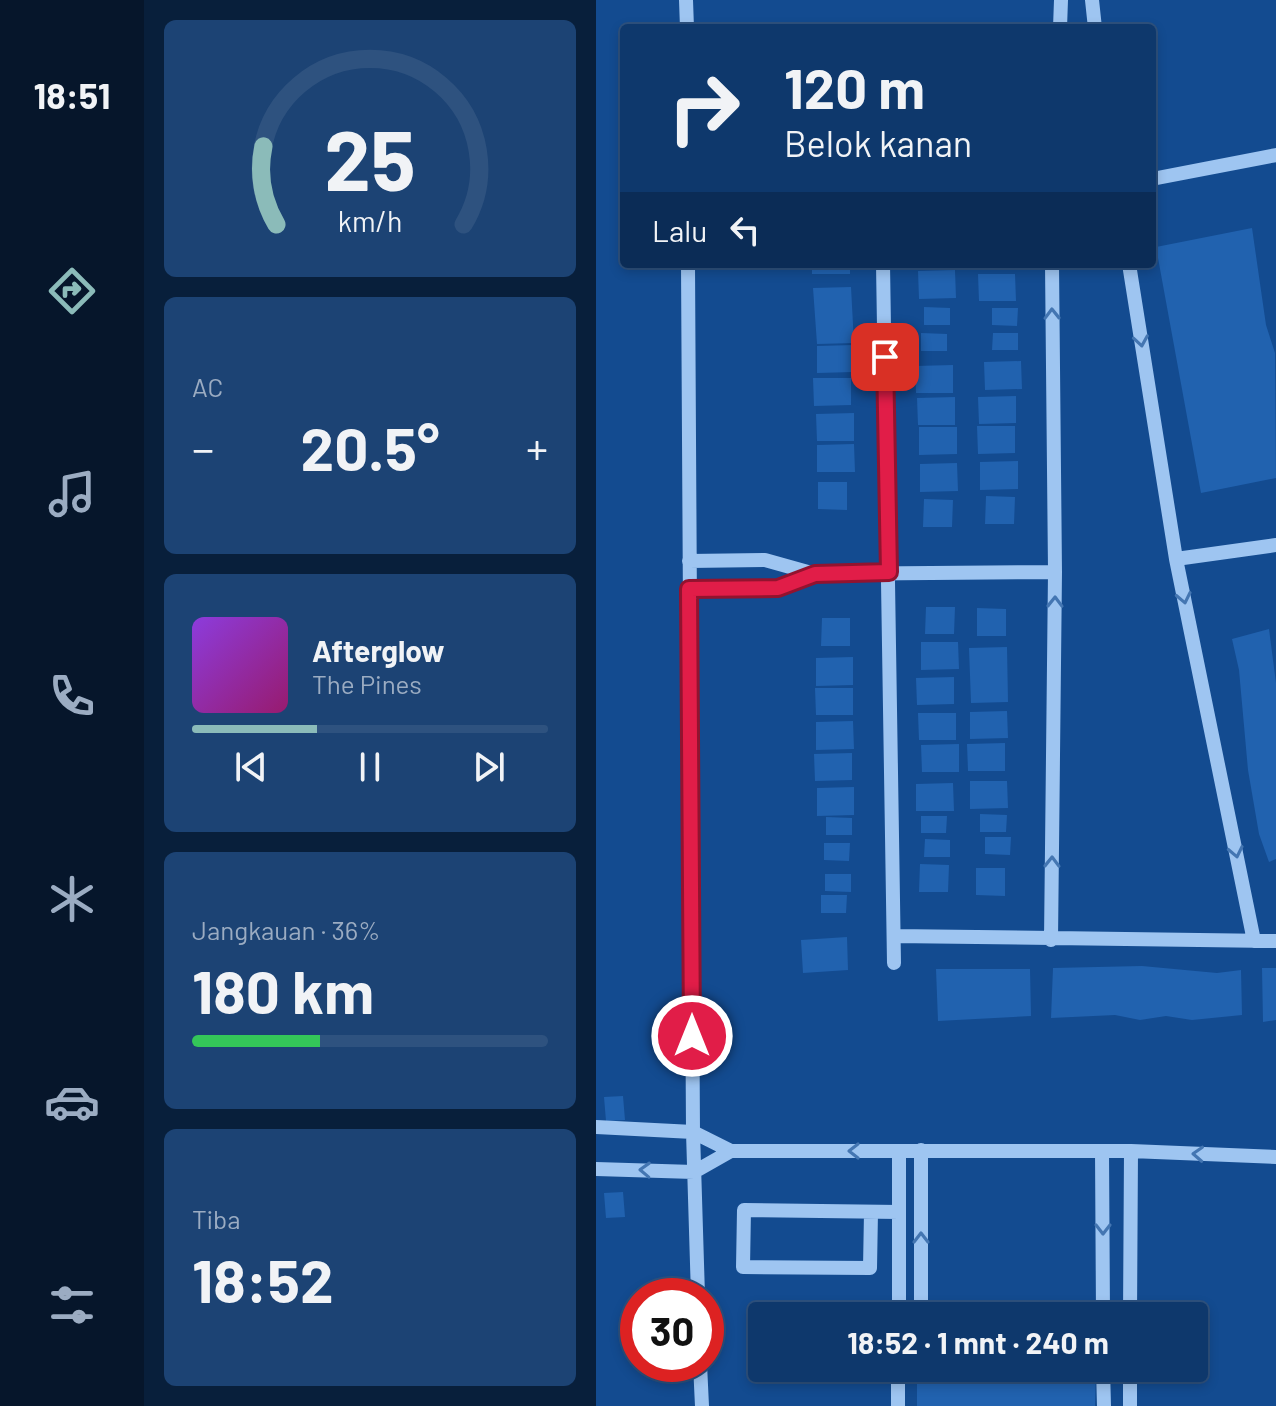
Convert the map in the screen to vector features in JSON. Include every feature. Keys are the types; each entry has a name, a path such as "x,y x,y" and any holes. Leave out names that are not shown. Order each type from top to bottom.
{"street":[{"path":"686,0 687,24"},
{"path":"1060,24 1062,0"},
{"path":"1092,0 1095,24"},
{"path":"1156,178 1276,155"},
{"path":"688,268 693,1132 697,1278"},
{"path":"883,268 894,963"},
{"path":"1051,940 1055,572 1052,268"},
{"path":"1130,268 1176,559 1254,941"},
{"path":"1176,559 1276,545"},
{"path":"689,561 765,560 815,574 1055,572"},
{"path":"689,589 778,588 815,574"},
{"path":"894,936 1276,941"},
{"path":"596,1127 693,1132 731,1151 1131,1151 1276,1157"},
{"path":"921,1150 921,1302"},
{"path":"596,1169 694,1172 731,1151"},
{"path":"899,1151 899,1302"},
{"path":"1102,1151 1103,1302"},
{"path":"1130,1302 1131,1151"},
{"path":"871,1212 870,1268 743,1267 744,1210 899,1212"},
{"path":"701,1382 702,1406"},
{"path":"898,1382 898,1406"},
{"path":"1103,1382 1104,1406"},
{"path":"1130,1382 1130,1406"}],"building":[{"path":"1252,228 1266,325 1275,353 1276,478 1201,493 1156,247"},
{"path":"812,268 850,268 850,274 812,274"},
{"path":"986,268 1023,268 1023,269"},
{"path":"955,270 956,298 919,299 918,271"},
{"path":"978,274 1015,274 1016,301 979,301"},
{"path":"851,287 854,343 817,344 813,288"},
{"path":"924,307 950,308 950,325 924,325"},
{"path":"992,308 1018,308 1017,326 992,325"},
{"path":"921,333 947,334 947,351 921,351"},
{"path":"993,333 1018,333 1018,350 992,350"},
{"path":"854,345 854,372 817,373 817,346"},
{"path":"1021,361 1022,389 985,390 984,362"},
{"path":"953,365 953,393 916,393 915,366"},
{"path":"813,378 851,378 851,405 814,406"},
{"path":"1016,396 1016,423 979,424 978,397"},
{"path":"955,397 955,425 918,425 917,398"},
{"path":"854,413 854,441 817,441 816,414"},
{"path":"977,426 1015,426 1015,453 978,454"},
{"path":"919,427 957,427 957,454 919,455"},
{"path":"854,444 855,472 817,472 817,445"},
{"path":"1018,461 1018,489 980,490 980,462"},
{"path":"957,463 958,491 920,492 920,464"},
{"path":"818,482 847,482 847,510 818,509"},
{"path":"986,496 1015,497 1014,524 985,524"},
{"path":"924,499 953,500 952,527 923,527"},
{"path":"926,607 955,607 954,634 925,634"},
{"path":"977,608 1006,609 1006,636 977,636"},
{"path":"822,618 850,618 850,646 821,646"},
{"path":"1269,629 1276,683 1276,859 1269,862 1259,834 1248,770 1239,670 1232,639"},
{"path":"921,642 958,642 959,669 921,670"},
{"path":"1007,647 1008,702 971,703 969,648"},
{"path":"853,657 853,685 816,686 816,658"},
{"path":"954,677 954,704 917,705 916,678"},
{"path":"815,688 853,688 853,715 816,715"},
{"path":"1007,711 1008,738 970,739 970,712"},
{"path":"918,713 956,713 956,740 919,740"},
{"path":"853,721 854,749 816,750 816,722"},
{"path":"1005,743 1005,771 968,771 967,744"},
{"path":"959,744 959,772 922,772 921,745"},
{"path":"852,753 852,780 815,781 814,754"},
{"path":"970,781 1007,781 1008,808 970,809"},
{"path":"953,783 954,811 916,811 916,784"},
{"path":"854,787 854,815 817,816 817,788"},
{"path":"980,814 1007,815 1006,832 980,832"},
{"path":"921,816 947,816 946,833 921,833"},
{"path":"826,817 852,818 852,835 826,835"},
{"path":"985,837 1011,837 1010,855 985,854"},
{"path":"925,839 950,840 950,857 924,857"},
{"path":"824,843 850,843 849,861 824,860"},
{"path":"920,864 949,865 948,892 919,892"},
{"path":"976,868 1005,868 1005,896 976,895"},
{"path":"825,874 851,874 851,892 825,891"},
{"path":"821,895 847,895 846,913 821,913"},
{"path":"847,937 848,970 803,973 801,940"},
{"path":"1142,966 1217,973 1241,970 1242,1015 1192,1020 1166,1016 1140,1020 1115,1015 1051,1018 1053,968"},
{"path":"1262,968 1276,968 1276,1020 1263,1022"},
{"path":"936,969 1030,969 1031,1016 938,1021"},
{"path":"623,1096 625,1120 606,1121 604,1097"},
{"path":"623,1192 625,1217 606,1218 604,1193"},
{"path":"917,1382 1096,1382 1095,1406 917,1406"}],"route":[{"path":"692,1036 689,589 778,588 815,574 889,572 885,357"}]}
